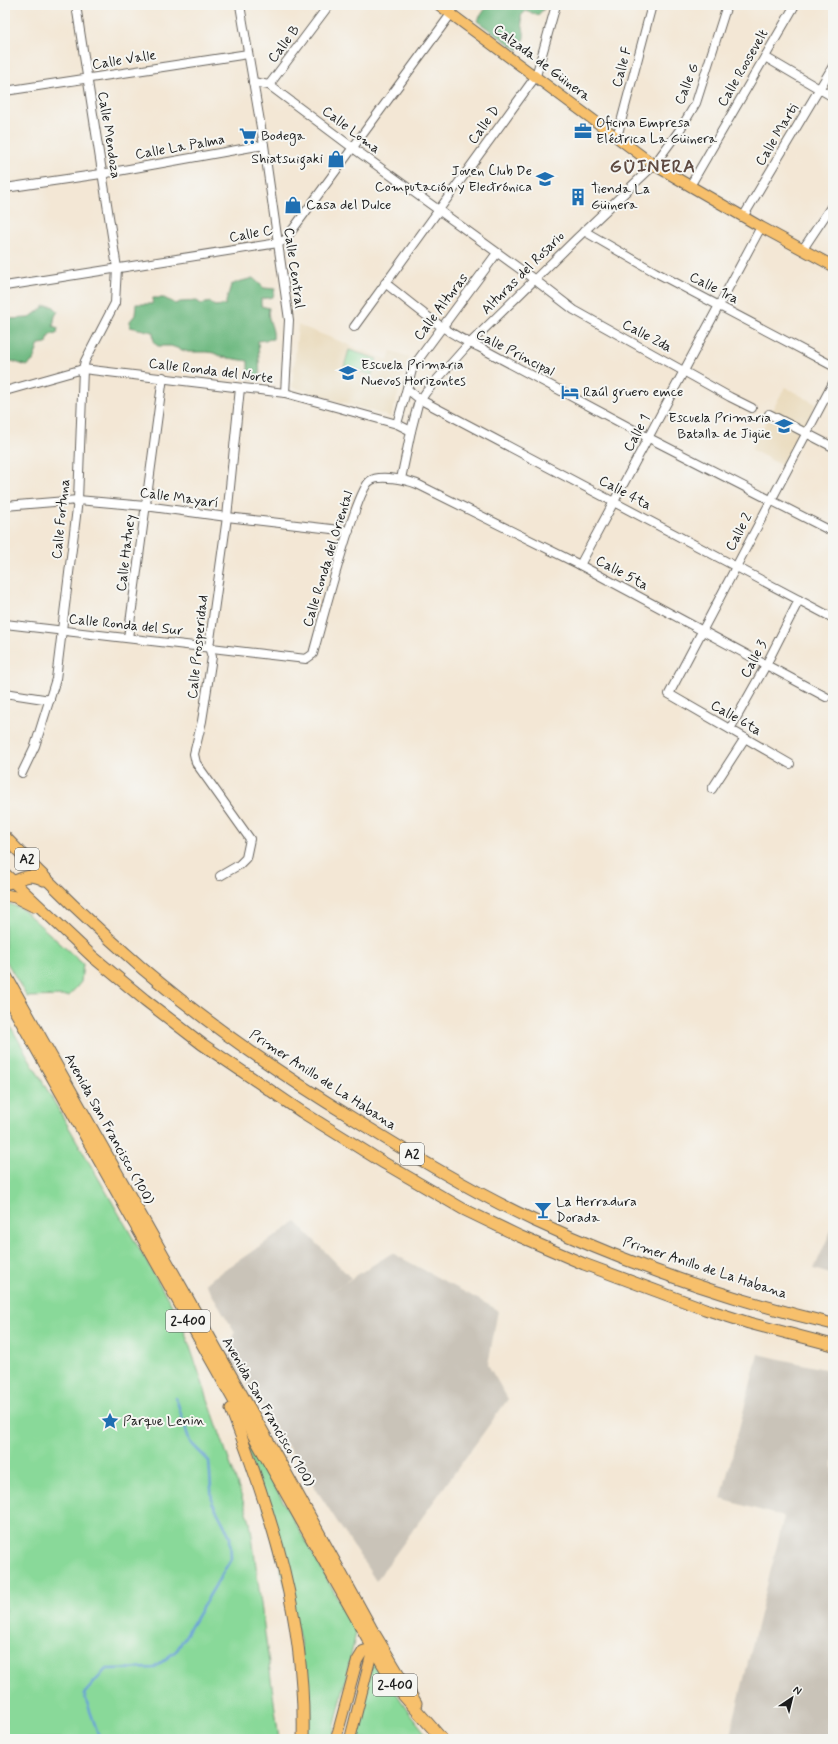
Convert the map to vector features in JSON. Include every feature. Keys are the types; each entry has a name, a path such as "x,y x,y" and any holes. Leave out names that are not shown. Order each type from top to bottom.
{"highway":[{"name":"Primer Anillo de La Habana","path":"5,837 48,882 92,924 145,970 238,1044 313,1094 395,1145 470,1188 533,1220 621,1257 712,1290 833,1324"},
{"path":"8,880 27,875 36,876 48,882"},
{"name":"A2","path":"8,880 99,962 202,1044 302,1112 384,1163 463,1209 519,1236 584,1264 706,1310 833,1345"},
{"path":"5,895 15,897 44,913"},
{"name":"Avenida San Francisco (100)","path":"5,974 290,1480 371,1628 405,1682 424,1717"},
{"name":"Avenida San Francisco (100)","path":"5,993 373,1648 397,1688 442,1739"},
{"path":"219,1376 258,1478 279,1545 297,1635 302,1682 304,1739"},
{"name":"2-400","path":"371,1628 373,1648"},
{"path":"373,1648 384,1650"}],"main road":[{"name":"Calzada de Güinera","path":"439,5 453,9 536,76 654,165 743,217 833,266"},
{"path":"336,1739 357,1661 363,1651 373,1648"},
{"path":"350,1739 373,1648"}],"street":[{"name":"Calle Mendoza","path":"76,5 101,174 117,268"},
{"name":"Calle Central","path":"240,5 264,145 289,320 285,393"},
{"name":"Calle B","path":"269,85 329,5"},
{"name":"Calle D","path":"354,327 536,76 556,5"},
{"name":"Calle F","path":"617,136 652,5"},
{"name":"Calle G","path":"654,165 696,103 727,5"},
{"name":"Calle Roosevelt","path":"690,186 795,5"},
{"name":"Calle C","path":"5,286 278,243 285,240 453,9"},
{"name":"Calle Valle","path":"5,91 248,54"},
{"path":"765,57 833,97"},
{"name":"Calle Marti","path":"743,217 833,66"},
{"path":"254,82 269,85"},
{"name":"Calle Loma","path":"269,85 535,280"},
{"name":"Calle La Palma","path":"5,188 101,174 264,145"},
{"name":"Alturas del Rosario","path":"401,479 411,430 421,400 426,392 470,344 584,231 654,165"},
{"path":"803,249 833,204"},
{"name":"Calle 1","path":"580,565 761,227"},
{"name":"Calle 1ra","path":"584,231 656,272 833,366"},
{"name":"Calle Alturas","path":"397,424 415,364 497,253"},
{"name":"Calle Fortuna","path":"22,773 35,746 56,678 78,500 83,368 85,361 115,303 117,268"},
{"name":"Calle 2da","path":"535,280 583,316 752,408"},
{"name":"Calle Principal","path":"386,283 442,327 463,341 833,532"},
{"name":"Calle Ronda del Norte","path":"5,391 83,368 285,393 397,424 411,430"},
{"name":"Calle Hatuey","path":"128,638 163,377"},
{"name":"Calle 2","path":"669,694 833,383"},
{"name":"Calle Prosperidad","path":"220,876 239,865 246,858 250,840 194,758 212,657 209,648 227,518 240,388"},
{"name":"Calle 4ta","path":"407,389 421,400 833,618"},
{"path":"769,414 833,447"},
{"name":"Calle Ronda del Oriental","path":"313,654 362,492 370,480 401,479"},
{"name":"Calle 5ta","path":"401,479 417,484 580,565 826,697"},
{"name":"Calle Mayarí","path":"5,506 78,500 145,506 227,518 349,531"},
{"name":"Calle 3","path":"730,729 766,665 799,600"},
{"name":"Calle Ronda del Sur","path":"5,624 62,632 128,638 306,659 313,654"},
{"path":"5,693 50,700"},
{"name":"Calle 6ta","path":"669,694 790,764"},
{"path":"712,789 745,738"}],"shaded area":[{"name":"Escuela Primaria Nuevos Horizontes","path":"298,325 388,360 391,351 409,357 391,417 292,387"},
{"name":"Escuela Primaria Batalla de Jigüe","path":"785,387 816,404 784,467 751,449"},
{"path":"296,1222 351,1278 327,1294 392,1253 498,1310 488,1365 508,1399 376,1581 229,1356 235,1332 205,1283"},
{"path":"833,1226 833,1275 814,1269"},
{"path":"758,1354 833,1371 833,1739 729,1739 784,1517 721,1499"}],"green space":[{"path":"488,5 545,5 544,9 538,15 526,11 521,16 524,36 518,50 477,21"},
{"path":"253,278 264,288 275,289 273,297 261,299 261,306 269,308 268,312 273,331 273,339 258,341 260,378 256,380 248,377 248,361 222,357 214,353 188,352 171,346 158,346 154,343 153,332 130,327 130,321 135,315 136,304 152,304 153,298 164,298 176,304 180,302 197,301 201,304 211,302 214,306 225,305 231,285"},
{"path":"45,306 53,306 58,311 55,316 53,326 58,328 57,333 49,335 47,343 39,344 33,361 27,366 12,361 5,362 5,319 29,318"},
{"path":"349,350 377,359 372,375 344,367"},
{"path":"5,904 10,904 22,909 83,964 81,982 69,996 27,997 5,959"},
{"name":"Parque Lenin","path":"5,1017 181,1321 250,1521 279,1739 5,1739"},
{"path":"242,1428 355,1629 356,1633 332,1739 306,1739 300,1640"},
{"path":"373,1659 411,1715 430,1739 353,1739"}],"waterway":[{"path":"100,1739 84,1694 106,1669 154,1668 177,1650 231,1559 230,1536 212,1502 209,1461 190,1442 176,1398"}],"place":[{"name":"Oficina Empresa Eléctrica La Güinera","path":"583,131"},
{"name":"Bodega","path":"248,136"},
{"name":"Shiatsuigaki","path":"336,159"},
{"name":"Joven Club De Computación y Electrónica","path":"545,179"},
{"name":"Tienda La Güinera","path":"578,197"},
{"name":"Casa del Dulce","path":"293,205"},
{"name":"Escuela Primaria Nuevos Horizontes","path":"348,373"},
{"name":"Raúl gruero emce","path":"570,392"},
{"name":"Escuela Primaria Batalla de Jigüe","path":"784,426"},
{"name":"La Herradura Dorada","path":"543,1210"},
{"name":"Parque Lenin","path":"110,1421"}],"district":[{"name":"GÜINERA","path":"653,167"}]}
